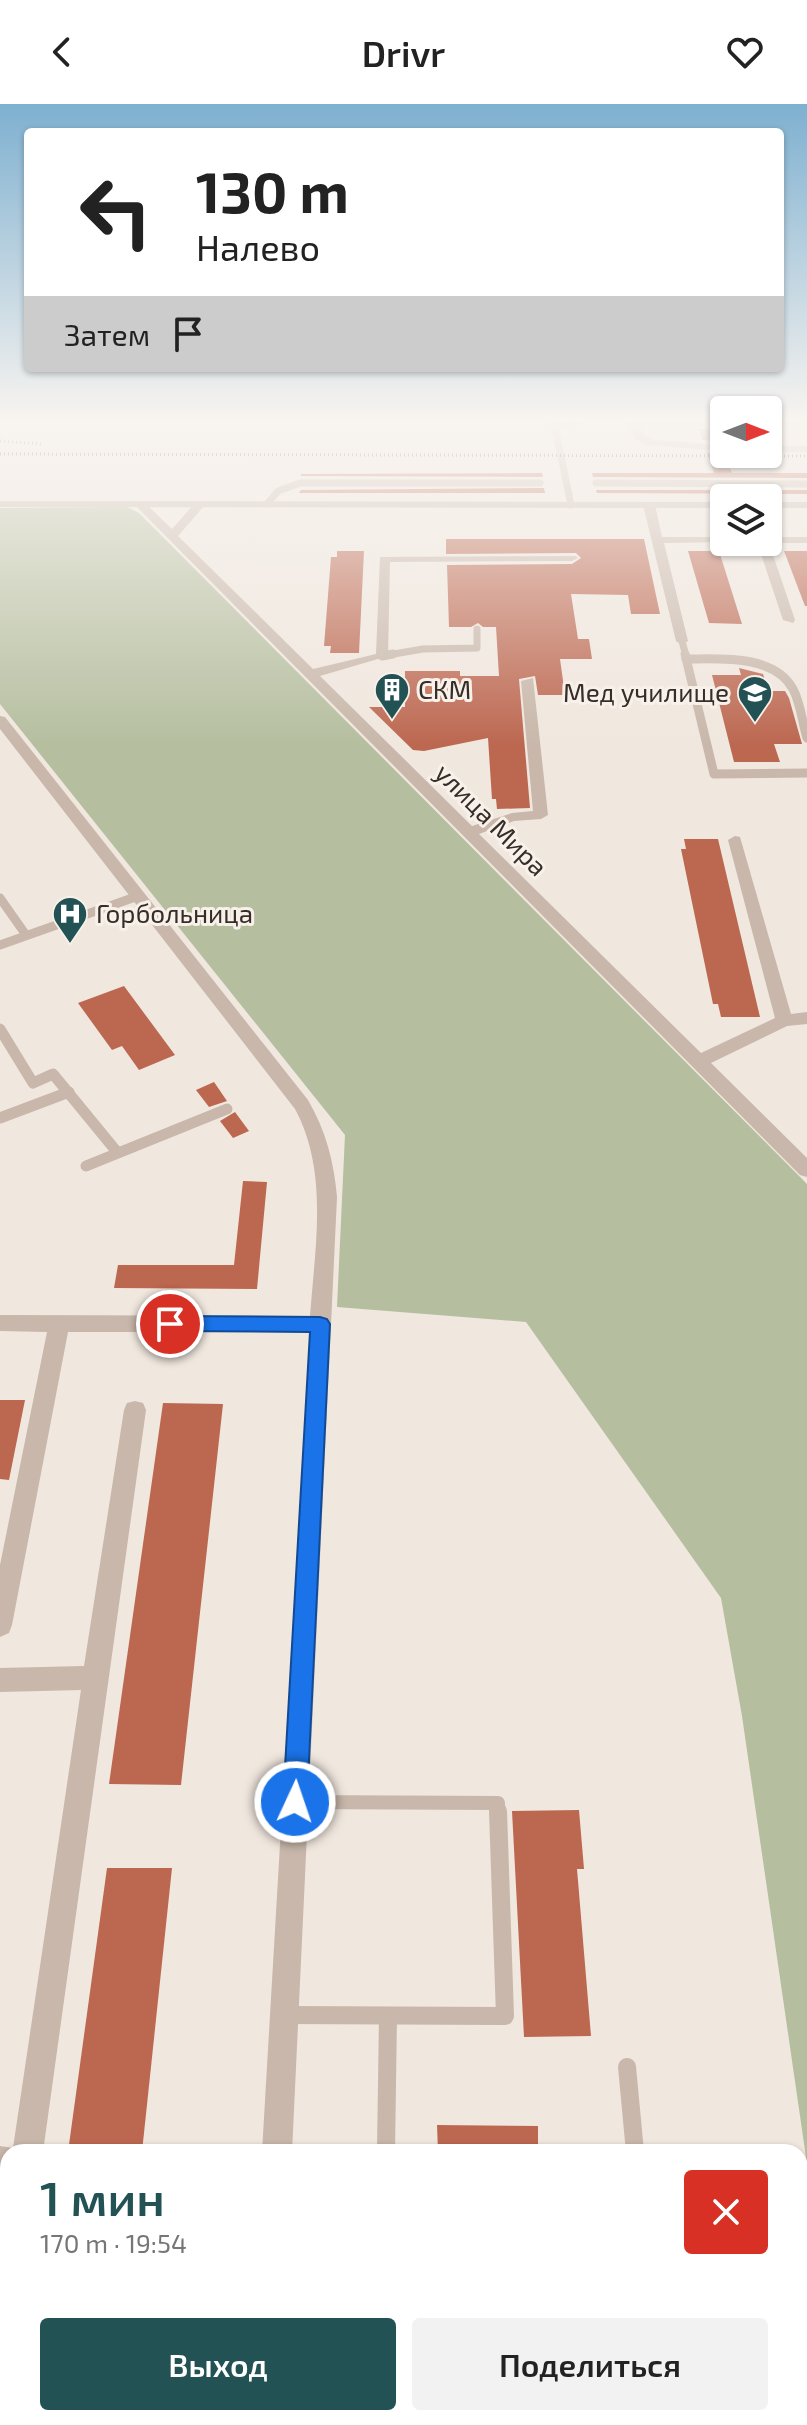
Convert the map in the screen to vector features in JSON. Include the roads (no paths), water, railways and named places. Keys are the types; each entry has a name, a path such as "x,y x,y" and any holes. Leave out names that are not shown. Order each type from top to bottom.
{"street":[{"name":"улица Мира","path":"166,530 807,1170"},
{"path":"172,536 177,530"},
{"path":"655,530 682,641"},
{"path":"657,540 710,540"},
{"path":"782,541 807,540"},
{"path":"770,556 789,620"},
{"path":"311,674 382,656 384,559 572,558"},
{"path":"469,832 512,817 541,815 528,681"},
{"path":"0,720 302,1105 315,1127 326,1165 327,1197 277,2144"},
{"path":"735,840 784,1021"},
{"path":"698,1062 784,1021 807,1018"},
{"path":"0,1323 320,1324"},
{"path":"0,1625 59,1323"},
{"path":"29,2144 67,1899 73,1826 135,1410"},
{"path":"0,1680 95,1678"}],"lane":[{"path":"382,656 423,649 477,648 477,629"},
{"path":"682,641 714,774 807,773"},
{"path":"686,659 744,661 764,667 787,681 807,738"},
{"path":"0,945 138,896"},
{"path":"0,898 26,935"},
{"path":"0,1029 33,1083 53,1074 117,1152"},
{"path":"0,1118 69,1092"},
{"path":"86,1166 227,1109"},
{"path":"284,2015 505,2016 498,1803 295,1802"},
{"path":"386,2144 388,2016"},
{"path":"627,2067 634,2144"}],"place":[{"name":"СКМ","path":"392,721"},
{"name":"Мед училище","path":"755,724"},
{"name":"Горбольница","path":"70,945"}]}
